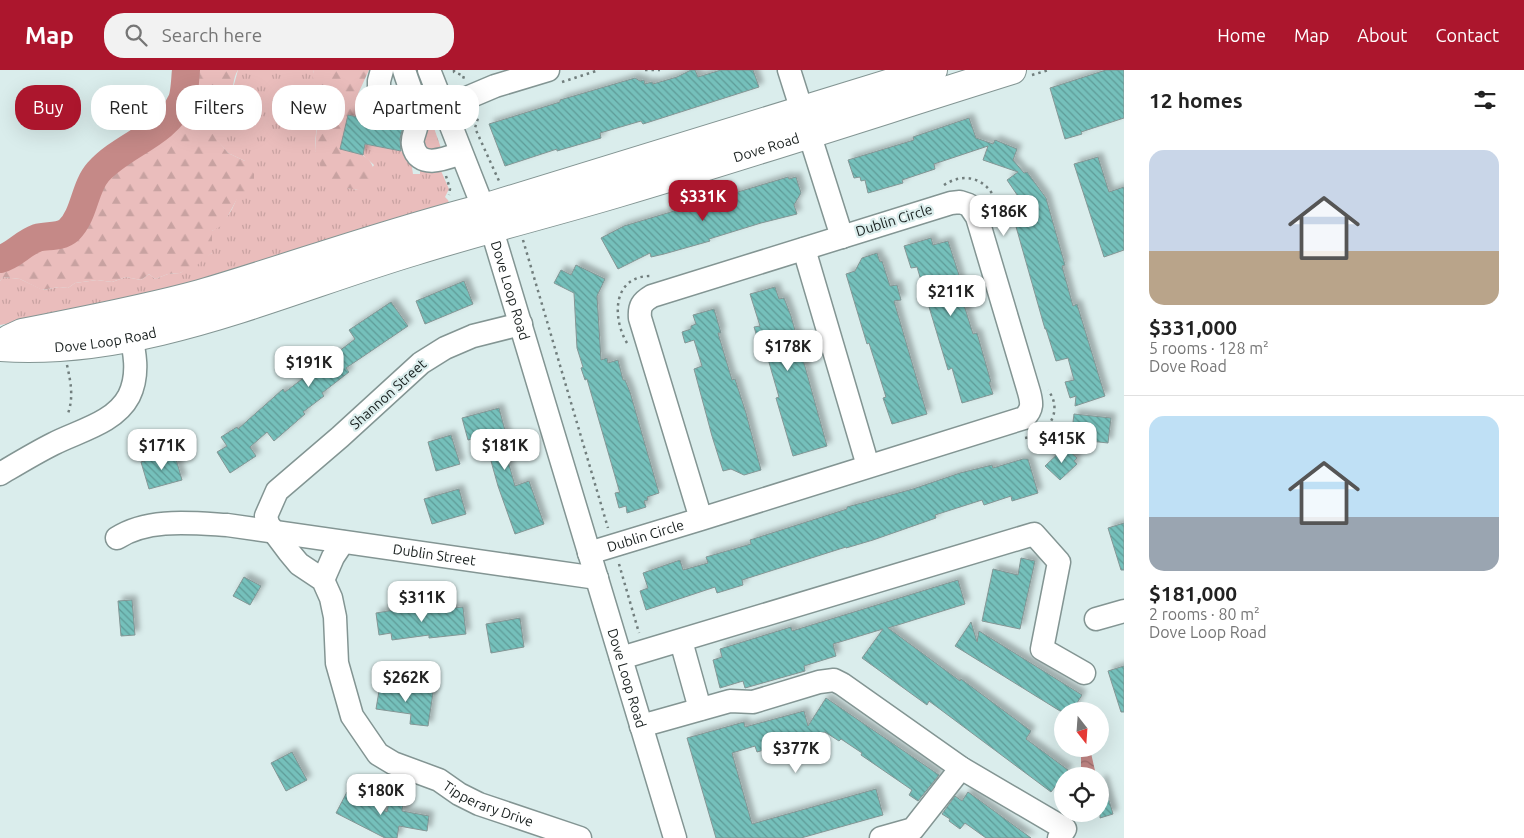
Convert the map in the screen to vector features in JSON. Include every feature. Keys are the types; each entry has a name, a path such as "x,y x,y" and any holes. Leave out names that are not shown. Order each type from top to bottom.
{"main road":[{"name":"Dove Road","path":"488,219 515,211 621,192 806,122 933,70"},
{"name":"Dove Road","path":"806,122 1012,70"},
{"name":"Dove Loop Road","path":"0,343 22,333 129,325 173,328 453,239 488,219"},
{"name":"Dove Loop Road","path":"0,346 30,349 89,344 129,325"}],"street":[{"path":"379,85 382,70"},
{"path":"404,70 409,85"},
{"path":"429,70 435,85"},
{"path":"479,93 548,70"},
{"path":"788,70 842,236"},
{"path":"416,130 412,143 417,155 428,160 440,161 461,153"},
{"path":"452,130 488,219"},
{"name":"Dublin Circle","path":"589,553 619,552 701,520 1024,418 1030,412 1032,403 977,217 969,205 960,202 951,203 652,296 642,301 639,309 640,318 701,520"},
{"name":"Dove Loop Road","path":"488,219 675,838"},
{"path":"804,249 868,466"},
{"name":"Shannon Street","path":"273,531 268,524 266,516 277,491 421,363 445,348 473,336 520,324"},
{"path":"0,474 95,424 122,406 134,382 135,350 129,325"},
{"name":"Dublin Street","path":"117,538 143,526 194,523 227,525 597,578"},
{"path":"273,531 299,564 323,580 333,557 343,542"},
{"path":"622,658 1034,534 1059,562 1042,649 1084,673"},
{"name":"Tipperary Drive","path":"323,580 333,607 337,663 352,716 378,754 393,763 439,780 459,794 479,804 580,838"},
{"path":"1096,619 1124,611"},
{"path":"681,641 700,709"},
{"path":"641,726 730,700 753,702 819,682 834,680 962,768 1065,829 1059,838"},
{"path":"881,838 914,829 962,768"}],"path":[{"path":"454,70 454,72 464,76 462,85"},
{"path":"645,70 660,70"},
{"path":"476,130 525,234 522,237 619,552 618,562 644,651"},
{"path":"940,188 952,180 966,177 974,179 992,192 996,202 997,221"},
{"path":"630,347 622,334 618,321 619,295 627,285 635,280 648,276 659,277"},
{"path":"63,420 68,416 72,404 72,391 66,359"},
{"path":"1017,437 1025,438 1038,435 1048,427 1052,420 1055,405 1053,396 1044,384"}],"green space":[{"path":"186,70 238,70 233,85 184,85"},
{"path":"238,70 314,70 313,77 316,85 272,85 272,130 316,130 315,151 347,188 358,190 374,165 363,155 365,145 405,152 411,161 413,174 420,174 420,166 438,164 449,189 445,197 450,205 164,295 0,325 0,281 3,277 20,279 43,290 59,287 68,288 75,283 97,280 112,282 126,277 141,280 149,274 155,279 168,274 180,273 212,253 212,231 220,225 232,209 239,191 245,161 228,153 211,133 214,130 262,130 262,85 234,85"},
{"path":"314,70 369,70 362,85 355,85 355,117 348,116 341,149 360,154 371,163 376,178 369,188 358,190 334,186 326,178 315,151 317,130 345,130 345,85 315,85 312,77"},
{"path":"176,110 176,130 219,130 212,133 228,153 245,161 254,174 254,185 238,197 223,225 212,231 212,253 197,265 180,273 168,274 155,279 149,274 141,280 126,277 112,282 97,280 75,283 68,288 59,287 42,290 20,279 3,277 0,281 0,259 37,238 58,235 69,230 78,216 93,178 98,172 119,154 156,130 166,130 166,122"},
{"path":"423,130 435,130 442,151 431,156 419,137"}],"water":[{"path":"1081,758 1092,758 1094,767 1081,767"}],"building":[{"path":"695,70 698,77 721,70 753,70 759,87 643,124 641,121 600,133 601,138 557,151 557,149 505,166 489,124 560,102 560,100 635,78 640,81 644,80 645,84 652,82 653,84 677,77"},
{"path":"1106,70 1124,70 1124,118 1065,139 1050,88"},
{"path":"348,115 355,116 355,130 402,130 400,139 401,151 365,144 363,155 340,149"},
{"path":"969,118 976,138 993,144 995,140 1017,149 1013,160 1024,173 1027,172 1046,198 1065,265 1062,266 1073,306 1077,304 1105,396 1075,406 1076,396 1070,398 1065,382 1074,380 1068,358 1056,361 1013,216 1028,211 1007,180 1018,172 983,160 988,146 934,164 935,169 902,180 903,183 868,193 865,180 861,181 860,177 854,178 848,160 914,140 913,137"},
{"path":"1098,157 1109,192 1124,187 1124,250 1104,257 1074,164"},
{"path":"788,177 789,179 796,177 801,193 794,205 797,214 761,223 709,239 710,241 664,254 651,257 650,253 618,269 601,238 624,226"},
{"path":"931,238 933,245 948,241 960,278 962,291 960,292 973,334 977,333 991,382 989,382 993,394 962,403 952,368 948,370 917,267 911,268 904,246"},
{"path":"877,253 880,262 882,261 890,286 897,285 901,300 894,301 927,414 892,424 883,398 886,397 869,343 867,344 846,274 855,271 862,258"},
{"path":"576,265 605,279 597,296 601,360 607,358 608,363 618,360 623,380 625,380 630,392 659,493 647,497 648,500 644,501 646,507 627,513 626,506 619,508 615,493 620,492 587,379 585,380 581,368 583,367 577,348 574,293 554,283 561,270 571,275"},
{"path":"464,281 473,304 425,324 416,301"},
{"path":"775,287 779,299 784,298 791,316 827,446 793,456 776,398 779,397 766,352 762,353 754,327 760,326 750,294"},
{"path":"391,302 408,326 346,368 349,372 322,393 324,396 303,412 305,414 274,441 267,432 250,447 256,456 230,473 217,452 227,446 221,437 237,427 238,429 283,389 285,392 355,339 349,330"},
{"path":"714,309 721,333 718,333 732,380 735,379 746,413 761,470 744,475 731,469 723,471 694,369 702,366 694,340 685,343 682,332 691,329 691,326 696,324 693,315"},
{"path":"499,408 507,438 502,439 515,486 529,481 544,524 515,534 498,486 484,436 468,440 462,418"},
{"path":"1074,414 1111,418 1108,443 1071,439"},
{"path":"451,435 460,464 436,471 428,442"},
{"path":"1065,447 1077,458 1074,461 1077,464 1060,480 1045,466"},
{"path":"174,452 182,480 149,489 141,462"},
{"path":"1028,459 1038,493 1012,501 1011,496 984,505 982,500 935,515 936,518 873,540 742,580 743,585 717,593 715,587 646,610 640,591 648,588 643,573 680,560 683,570 708,563 706,557 751,544 750,540 847,509 847,507 913,489 960,473 992,465 993,468"},
{"path":"459,489 466,514 432,524 424,499"},
{"path":"1124,523 1124,570 1121,570 1108,528"},
{"path":"1021,558 1035,561 1020,629 982,621 993,569 1018,575"},
{"path":"244,577 261,586 250,605 233,596"},
{"path":"958,580 965,604 888,628 1031,731 1026,739 1064,767 1054,767 1054,788 1051,792 929,701 927,705 862,658 883,629 833,644 836,656 804,666 805,671 745,688 743,681 720,688 713,660 722,657 720,649 791,627 792,631"},
{"path":"132,600 135,635 121,636 118,601"},
{"path":"412,607 413,612 463,607 466,634 429,638 429,635 392,640 391,633 379,635 376,613"},
{"path":"520,618 524,647 491,653 486,624"},
{"path":"971,622 977,642 979,631 1082,695 1078,702 1054,702 1054,707 955,646"},
{"path":"1124,666 1124,712 1121,712 1108,671"},
{"path":"380,685 433,693 428,726 410,724 411,714 376,709"},
{"path":"826,698 939,775 918,801 909,795 912,790 841,739 839,741 825,732 757,752 755,746 732,753 752,824 876,789 883,815 801,838 716,838 687,738 744,722 745,727 804,711 808,726"},
{"path":"292,752 307,780 286,791 271,763"},
{"path":"347,792 387,812 390,797 404,799 402,811 429,816 427,831 399,826 397,838 385,838 336,813"},
{"path":"968,792 1031,838 986,838 965,823 960,829 949,821 950,819 942,814 955,796 962,801"},
{"path":"1109,800 1113,814 1109,815"}],"waterway":[{"path":"0,259 37,238 58,235 69,230 74,224 93,178 98,172 119,154 155,131 175,112 183,97 186,70"}]}
